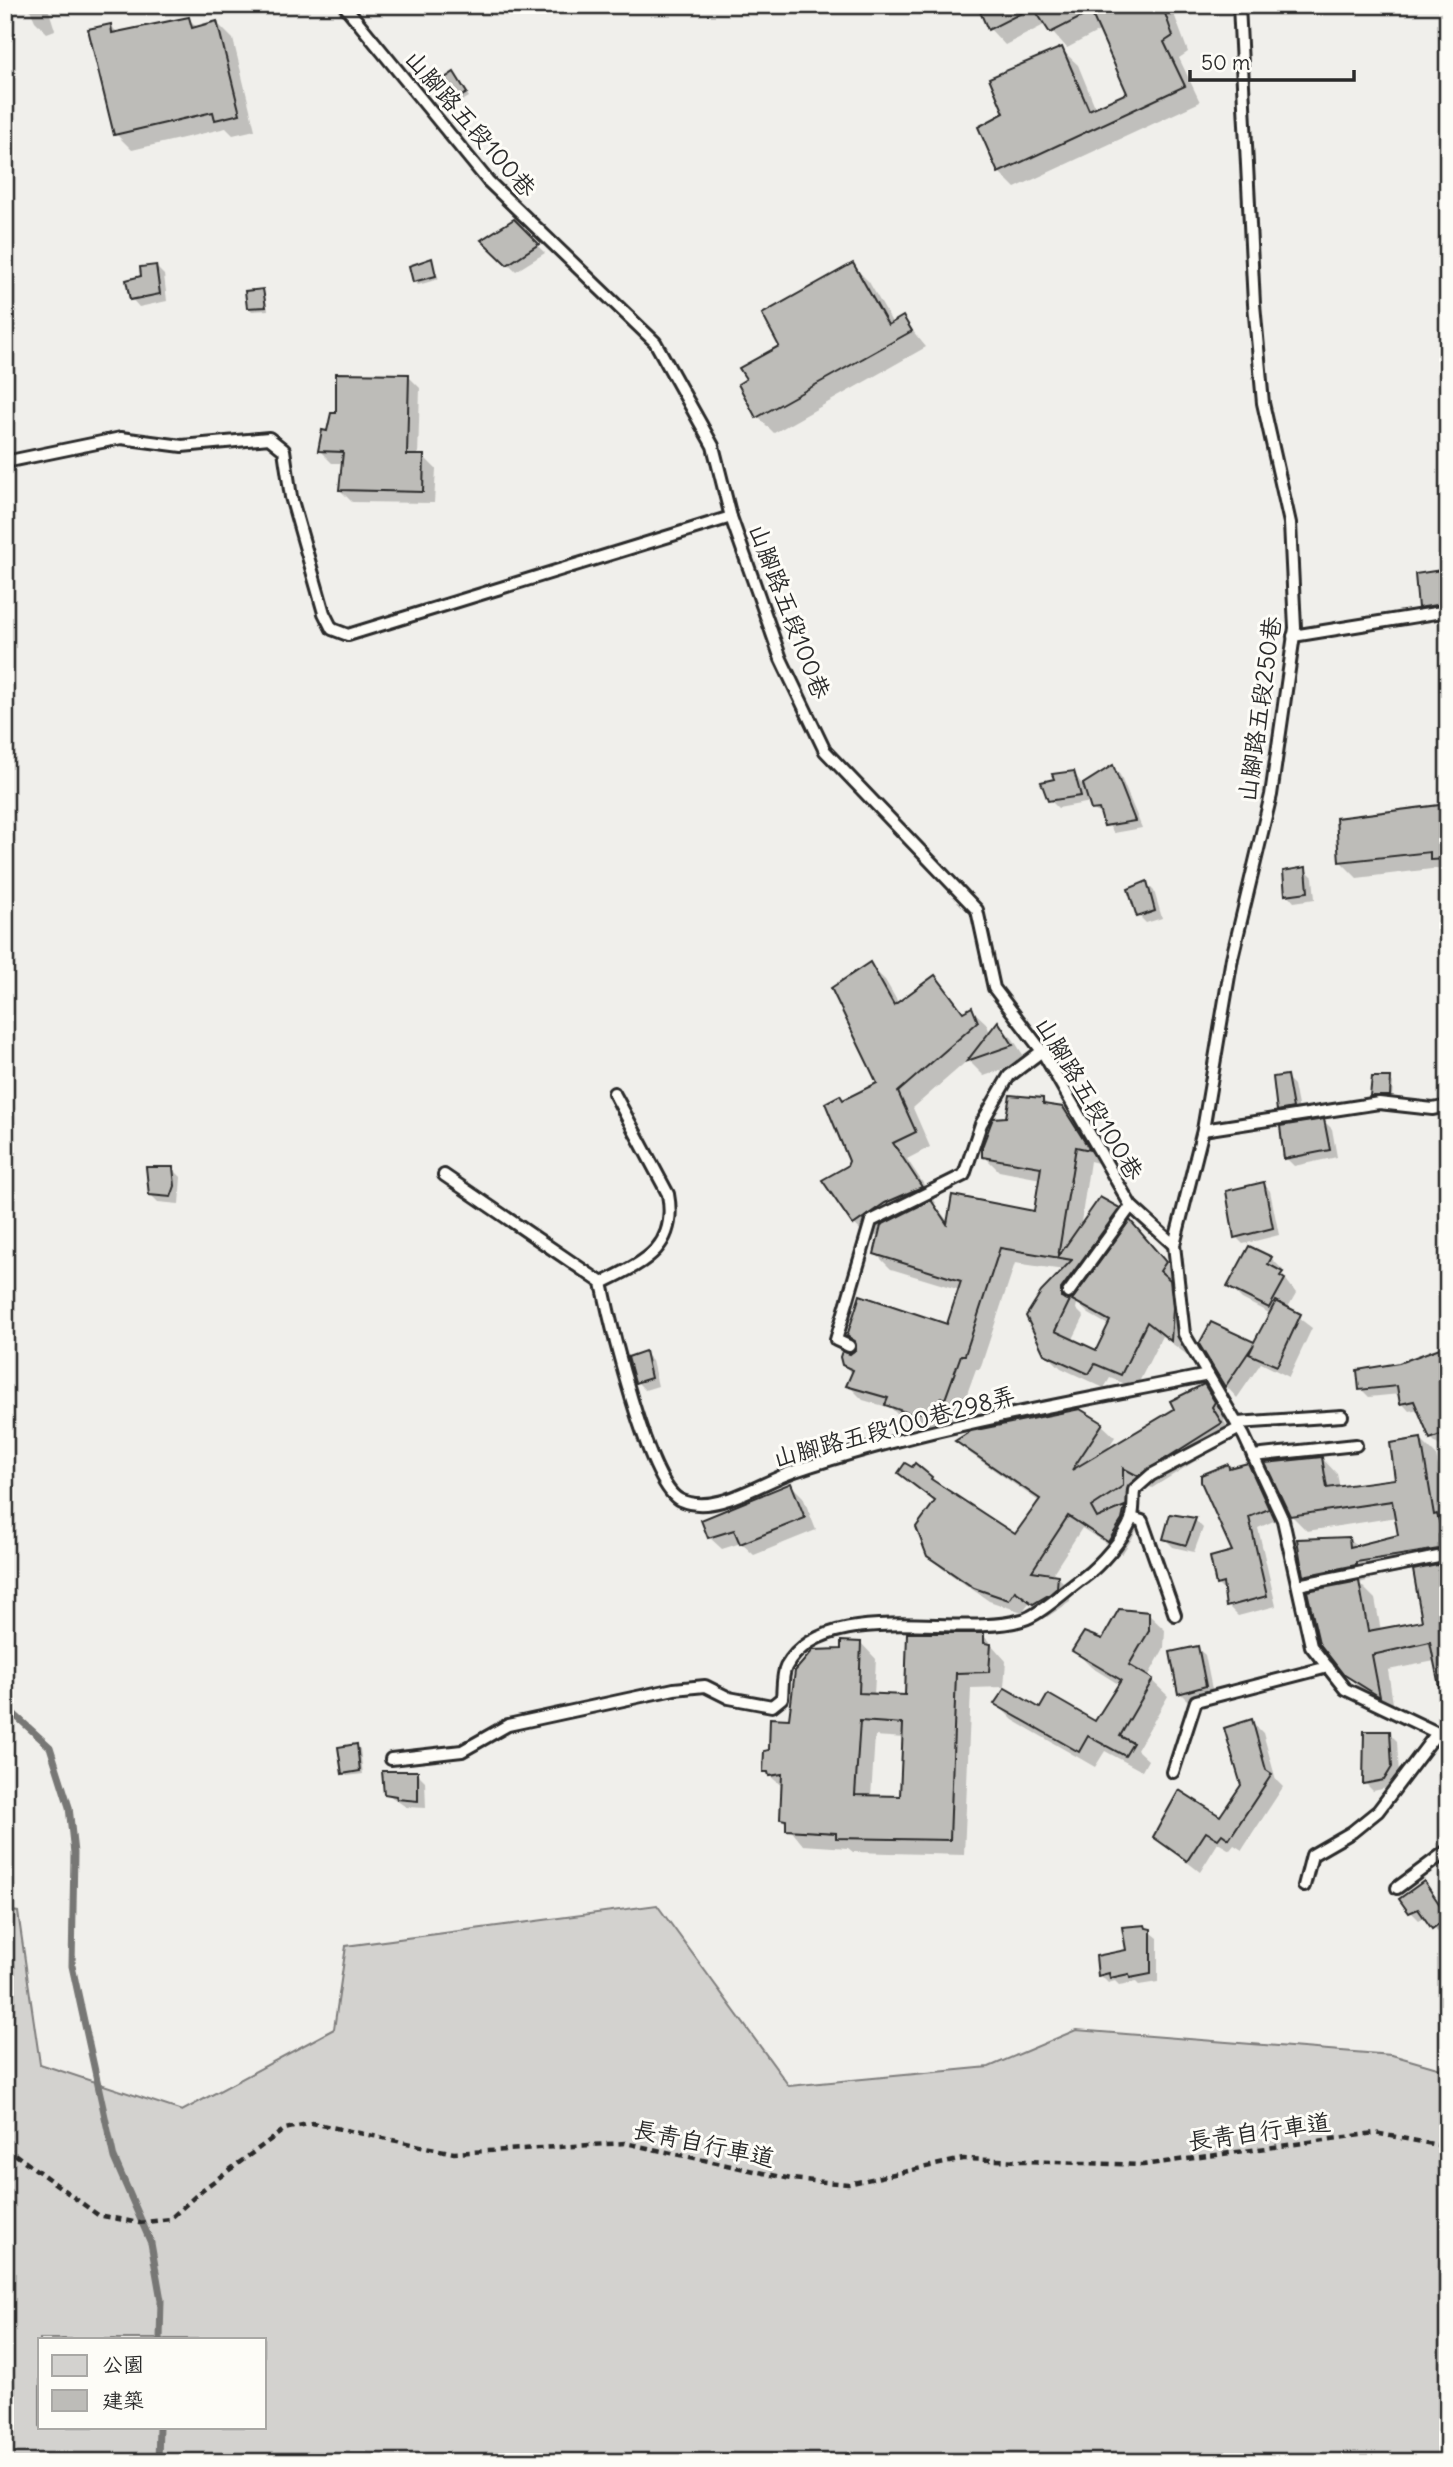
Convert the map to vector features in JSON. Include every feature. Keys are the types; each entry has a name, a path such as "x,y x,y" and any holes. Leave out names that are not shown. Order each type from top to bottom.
{"lane":[{"name":"山腳路五段100巷","path":"344,5 488,181 655,342 713,446 731,517 781,659 825,751 977,910 994,988 1042,1051 1131,1206 1174,1245"},
{"name":"山腳路五段250巷","path":"1174,1245 1203,1130 1232,958 1271,795 1293,636 1290,523 1263,403 1254,304 1239,5"},
{"path":"5,462 121,439 182,446 269,438 284,450 291,497 324,613 332,628 348,635 731,517"},
{"path":"1293,636 1448,611"},
{"path":"849,1346 836,1340 871,1221 964,1175 981,1125 1009,1076 1042,1051"},
{"path":"444,1175 602,1283 646,1261 669,1229 672,1212 668,1194 614,1093"},
{"path":"1203,1130 1379,1103 1433,1109 1448,1106"},
{"path":"1068,1293 1131,1206"},
{"path":"1174,1245 1184,1334 1238,1426 1283,1520 1311,1646 1345,1689 1443,1736 1378,1811 1352,1832 1312,1855 1304,1886"},
{"name":"山腳路五段100巷298弄","path":"602,1283 621,1370 664,1483 677,1499 694,1504 732,1497 815,1464 969,1423 1208,1375"},
{"path":"391,1759 462,1751 508,1724 674,1689 705,1686 729,1698 772,1706 782,1698 785,1668 799,1650 820,1635 866,1626 1024,1620 1093,1570 1132,1518 1134,1490 1150,1475 1238,1426 1342,1416"},
{"path":"1253,1456 1356,1445"},
{"path":"1132,1518 1142,1521 1175,1615"},
{"path":"1298,1585 1448,1555"},
{"path":"1173,1772 1196,1701 1328,1667"},
{"path":"1397,1888 1448,1850"}],"path":[{"name":"長青自行車道","path":"5,2147 98,2214 139,2223 170,2219 202,2190 285,2129 312,2123 454,2153 625,2143 791,2179 848,2184 963,2159 1143,2165 1375,2133 1448,2147"}],"green space":[{"path":"657,1905 789,2086 989,2067 1076,2030 1392,2055 1448,2071 1448,2462 5,2462 5,1910 18,1912 40,2064 182,2111 334,2029 346,1946"}],"building":[{"path":"977,5 1162,5 1173,36 1164,42 1185,86 998,173 978,127 1004,113 989,78 1062,47 1089,110 1127,93 1091,12 1050,33 1033,7 988,30"},
{"path":"189,17 192,28 217,21 240,114 215,120 213,112 114,135 88,29 111,24 112,33"},
{"path":"454,72 467,93 452,102 439,82"},
{"path":"514,219 539,244 507,265 481,240"},
{"path":"432,258 436,276 413,282 409,266"},
{"path":"853,263 888,325 903,316 912,331 756,418 738,384 746,379 739,368 779,346 762,314"},
{"path":"156,265 160,294 130,300 126,280 141,276 140,267"},
{"path":"263,289 266,307 247,308 245,291"},
{"path":"336,373 409,374 407,455 424,455 423,492 339,490 343,452 318,451 322,430 327,431 331,413 336,413"},
{"path":"1448,569 1448,603 1418,608 1415,574"},
{"path":"1113,765 1135,821 1104,826 1099,809 1091,810 1083,784"},
{"path":"1074,771 1081,796 1048,801 1041,782 1054,779 1052,774"},
{"path":"1448,804 1448,859 1430,860 1430,852 1339,862 1336,818"},
{"path":"1306,867 1308,892 1285,895 1283,871"},
{"path":"1147,881 1155,911 1137,917 1128,889"},
{"path":"870,962 894,1005 935,975 963,1012 972,1007 978,1022 898,1092 916,1132 893,1143 922,1187 885,1203 853,1225 822,1180 847,1166 849,1161 825,1103 840,1095 843,1100 877,1083 831,988"},
{"path":"998,1021 1013,1045 967,1061"},
{"path":"1287,1075 1293,1108 1277,1111 1273,1077"},
{"path":"1372,1077 1391,1077 1390,1096 1370,1096"},
{"path":"1010,1095 1043,1098 1043,1104 1063,1107 1090,1150 1076,1147 1058,1257 1100,1197 1120,1208 1061,1289 1061,1297 1070,1300 1055,1331 1096,1350 1110,1321 1072,1300 1130,1220 1166,1262 1160,1271 1170,1280 1173,1308 1171,1341 1147,1322 1121,1375 1095,1364 1089,1374 1044,1354 1026,1316 1041,1292 1072,1260 1000,1248 965,1355 961,1355 945,1399 941,1397 932,1416 915,1411 914,1415 885,1405 888,1398 846,1386 853,1370 842,1365 840,1357 842,1351 850,1354 856,1349 855,1341 847,1336 860,1295 947,1324 961,1281 874,1254 881,1225 931,1200 947,1224 952,1195 1034,1211 1041,1167 982,1157 982,1147 993,1118 1006,1117"},
{"path":"1324,1119 1330,1150 1284,1159 1280,1126"},
{"path":"146,1167 173,1167 175,1186 171,1197 149,1195"},
{"path":"1264,1182 1273,1228 1234,1238 1226,1191"},
{"path":"1249,1246 1272,1257 1268,1264 1283,1272 1280,1276 1285,1279 1269,1308 1227,1287"},
{"path":"1276,1301 1301,1314 1277,1366 1249,1354 1254,1344 1225,1387 1199,1344 1211,1322 1254,1342"},
{"path":"1448,1345 1448,1432 1430,1439 1414,1401 1400,1404 1397,1386 1359,1390 1357,1370 1399,1363"},
{"path":"645,1351 651,1378 635,1383 628,1357"},
{"path":"1204,1384 1215,1402 1212,1407 1222,1423 1138,1476 1123,1468 1123,1486 1091,1507 1097,1518 1125,1506 1122,1520 1108,1542 1068,1516 1032,1571 1058,1575 1057,1588 1050,1594 1033,1604 1015,1591 1009,1600 974,1588 927,1556 916,1527 935,1501 898,1473 905,1463 912,1467 915,1463 932,1477 931,1479 1015,1534 1040,1499 955,1441 971,1431 1080,1409 1103,1423 1072,1470 1174,1409 1170,1401"},
{"path":"1421,1438 1434,1515 1437,1514 1443,1535 1439,1535 1439,1549 1356,1562 1356,1565 1303,1576 1297,1539 1349,1537 1350,1547 1398,1535 1392,1501 1290,1516 1265,1463 1322,1457 1327,1488 1395,1479 1390,1443"},
{"path":"1248,1463 1269,1509 1249,1517 1267,1596 1226,1607 1223,1583 1216,1585 1210,1557 1232,1551 1201,1482 1201,1475 1228,1464 1229,1468"},
{"path":"791,1483 805,1518 740,1544 734,1530 708,1538 701,1520"},
{"path":"1170,1514 1196,1518 1186,1545 1163,1539"},
{"path":"1442,1564 1448,1598 1439,1599 1448,1634 1448,1690 1440,1691 1430,1642 1372,1655 1380,1697 1343,1674 1319,1643 1307,1591 1359,1581 1368,1631 1422,1621 1413,1570"},
{"path":"1119,1609 1149,1612 1149,1631 1129,1665 1153,1679 1120,1736 1133,1743 1125,1756 1088,1736 1079,1752 994,1704 1005,1688 1040,1708 1048,1694 1095,1721 1121,1680 1072,1651 1084,1632 1102,1639"},
{"path":"907,1633 984,1633 984,1643 991,1644 989,1672 956,1673 950,1840 836,1838 836,1833 786,1830 786,1820 780,1819 782,1774 769,1776 768,1772 763,1772 764,1751 769,1750 770,1718 789,1719 795,1671 813,1650 841,1649 841,1641 861,1642 859,1693 905,1695","holes":["860,1721 903,1724 900,1796 855,1795"]},
{"path":"1198,1646 1206,1686 1178,1694 1170,1652"},
{"path":"1252,1719 1266,1770 1272,1774 1229,1839 1222,1834 1218,1839 1206,1832 1187,1861 1153,1837 1179,1790 1220,1816 1241,1785 1224,1728"},
{"path":"1364,1731 1390,1731 1392,1767 1384,1780 1363,1784"},
{"path":"357,1744 360,1771 342,1774 338,1747"},
{"path":"382,1771 418,1771 418,1801 397,1799 396,1796 384,1794"},
{"path":"1424,1881 1448,1917 1432,1929 1418,1909 1409,1913 1399,1899"},
{"path":"1145,1925 1151,1929 1151,1974 1130,1978 1129,1974 1110,1978 1109,1973 1098,1976 1096,1956 1126,1950 1122,1927"}],"waterway":[{"path":"5,1706 50,1747 69,1807 74,1853 72,1966 114,2158 151,2243 161,2300 160,2338"},
{"path":"158,2462 159,2428"}]}
